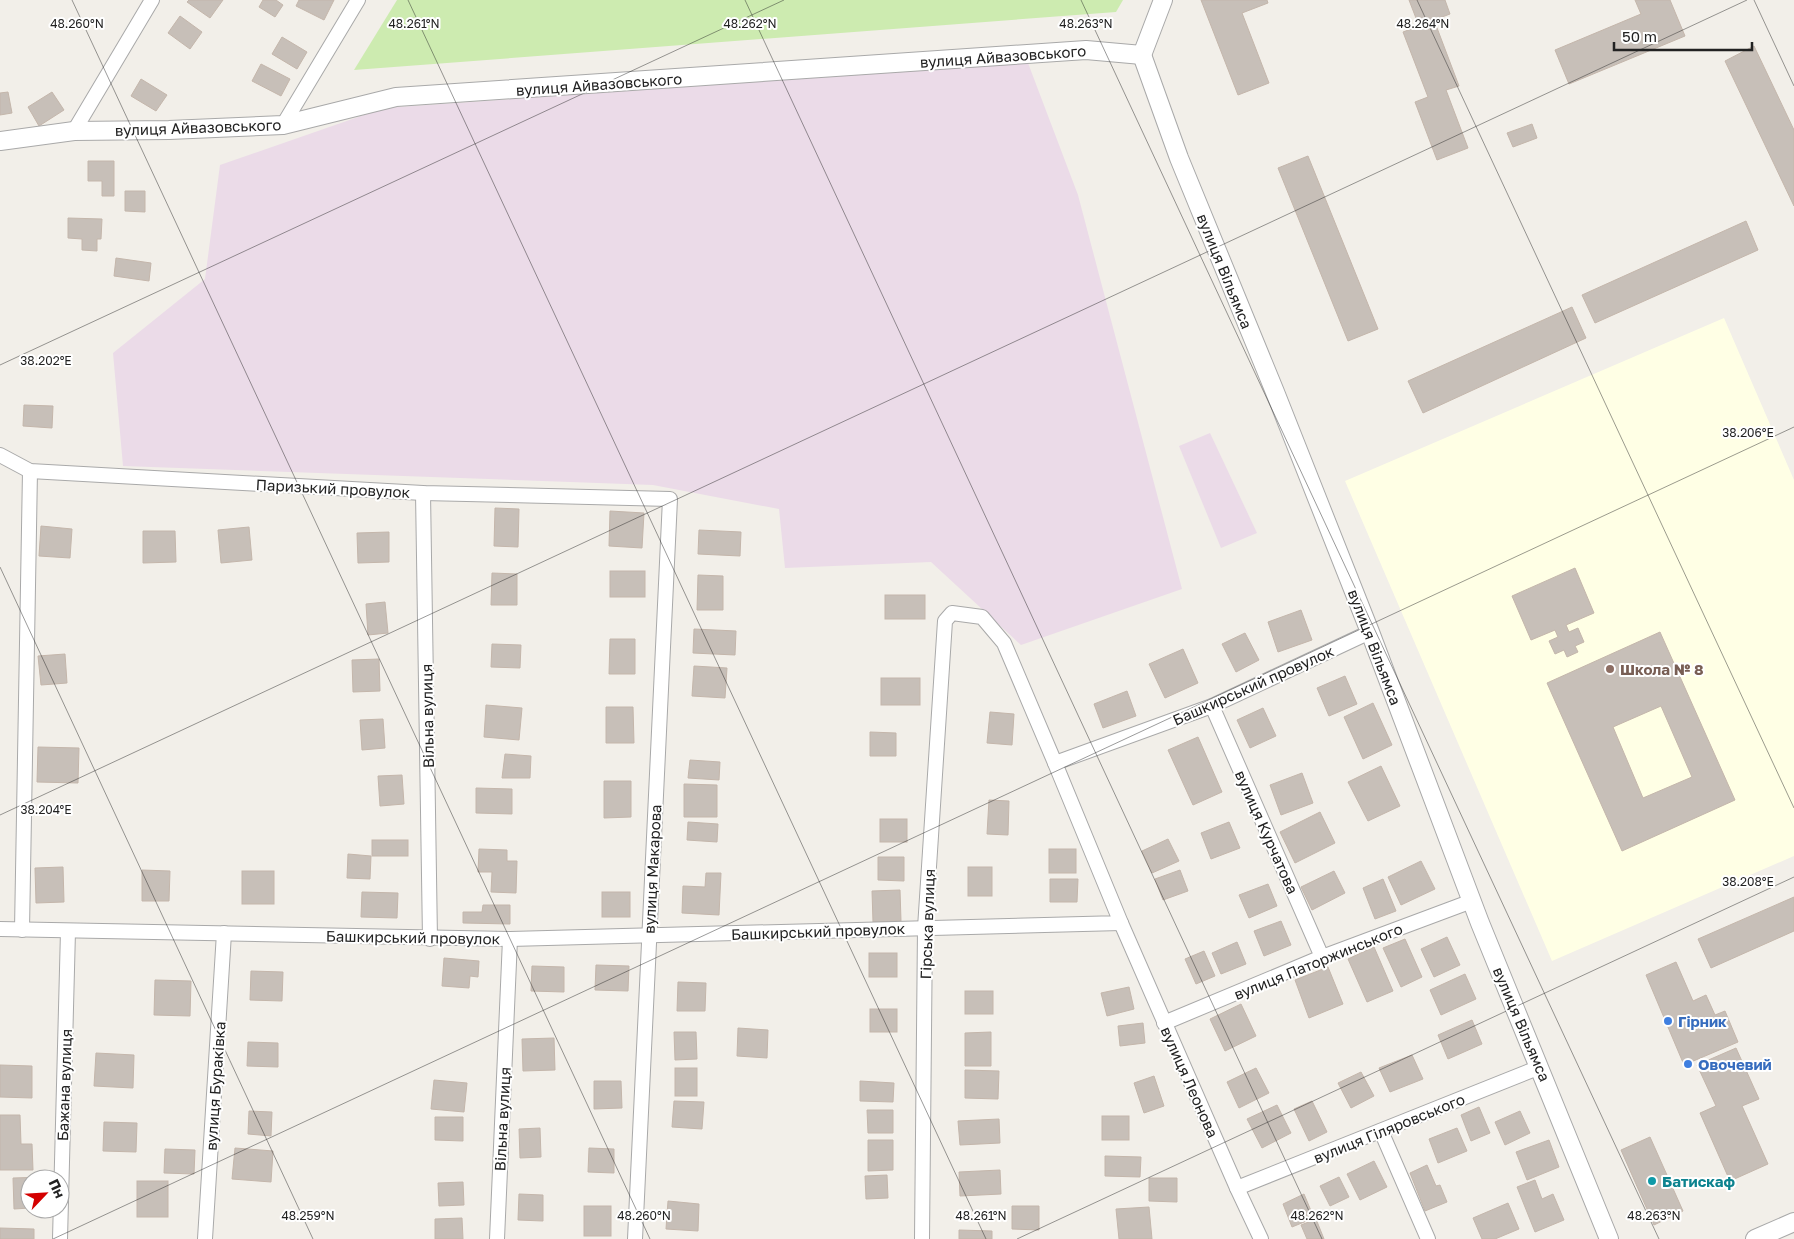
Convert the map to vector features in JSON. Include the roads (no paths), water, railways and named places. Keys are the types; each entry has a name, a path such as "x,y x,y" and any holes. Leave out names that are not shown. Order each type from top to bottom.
{"street":[{"path":"74,131 152,0"},
{"path":"283,125 358,0"},
{"path":"1142,55 1163,0"},
{"name":"вулиця Айвазовського","path":"0,141 74,131 169,130 283,125 396,97 1086,50 1142,55"},
{"name":"вулиця Вільямса","path":"1142,55 1179,158 1275,392 1370,632 1472,901 1609,1239"},
{"name":"Паризький провулок","path":"0,456 30,471 423,493 670,499"},
{"path":"22,930 30,471"},
{"name":"Вільна вулиця","path":"423,493 430,938"},
{"name":"вулиця Макарова","path":"635,1239 670,499"},
{"name":"Гірська вулиця","path":"922,1239 925,928 945,621 952,613 982,617 1004,643 1055,763"},
{"name":"Башкирський провулок","path":"1055,763 1212,706 1370,632"},
{"name":"вулиця Курчатова","path":"1212,706 1322,957"},
{"path":"1055,763 1121,923"},
{"name":"вулиця Паторжинського","path":"1164,1023 1322,957 1472,901"},
{"name":"Башкирський провулок","path":"0,929 510,939 1121,923"},
{"name":"вулиця Леонова","path":"1121,923 1261,1239"},
{"name":"Бажана вулиця","path":"60,1239 68,931"},
{"name":"вулиця Бураківка","path":"205,1239 224,933"},
{"name":"Вільна вулиця","path":"497,1239 510,939"},
{"name":"вулиця Гіляровського","path":"1237,1188 1540,1067"},
{"path":"1381,1131 1428,1239"},
{"path":"1755,1239 1794,1222"}],"place":[{"name":"Школа № 8","path":"1610,669"},
{"name":"Гірник","path":"1668,1021"},
{"name":"Овочевий","path":"1688,1064"},
{"name":"Батискаф","path":"1652,1181"}]}
